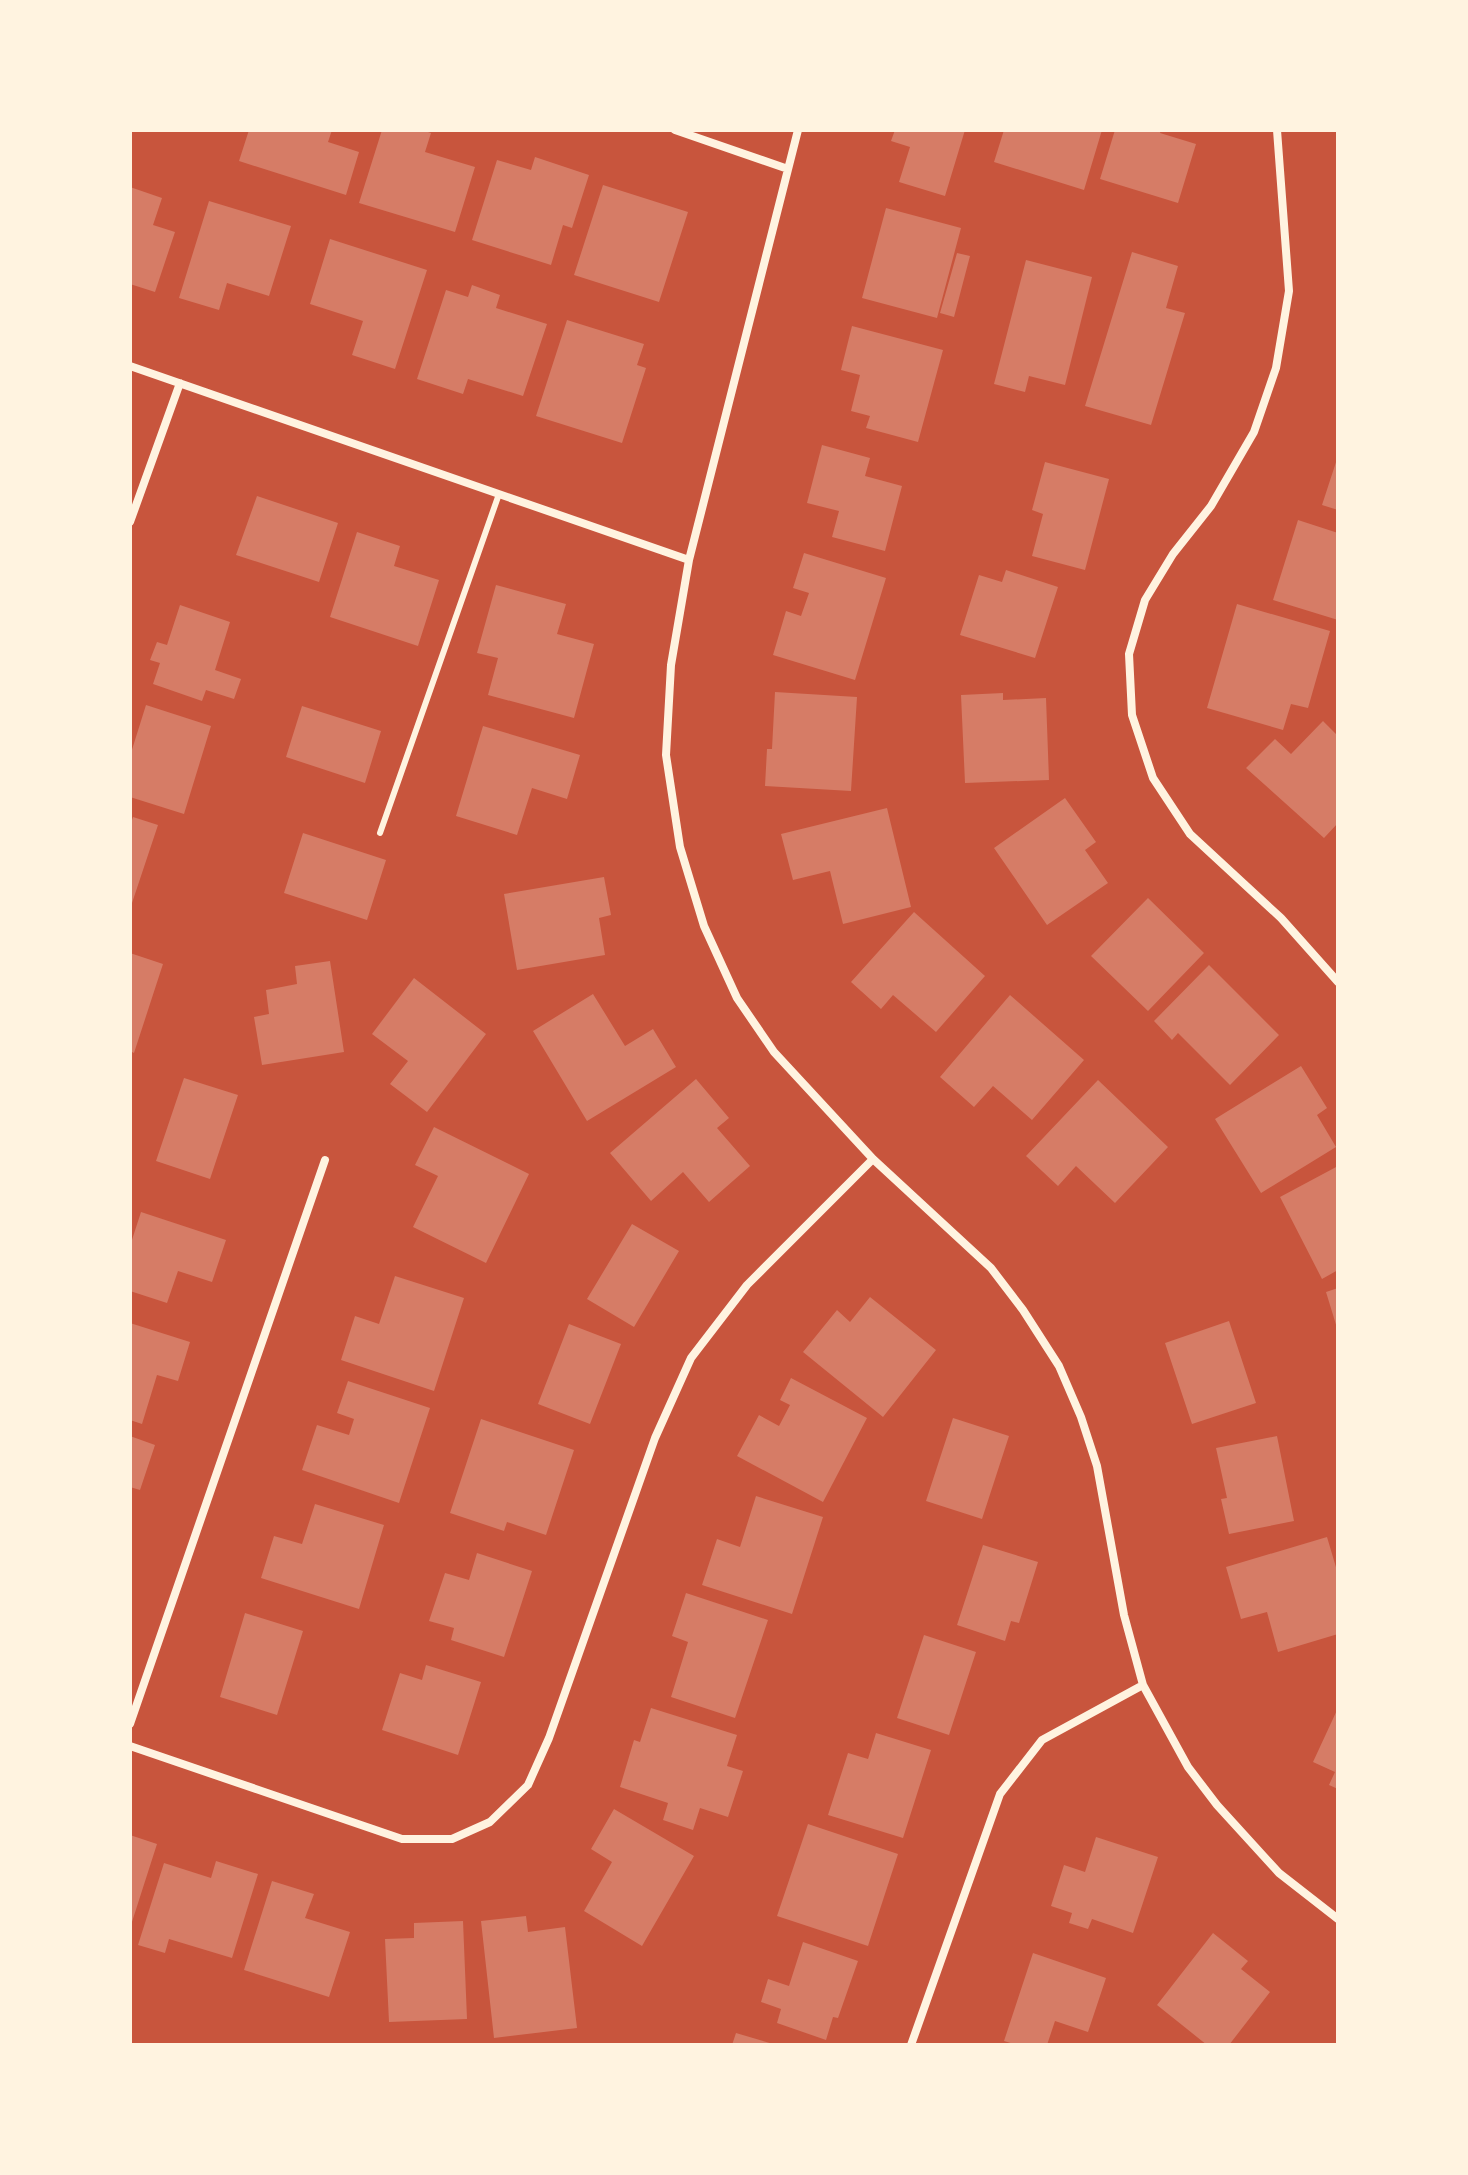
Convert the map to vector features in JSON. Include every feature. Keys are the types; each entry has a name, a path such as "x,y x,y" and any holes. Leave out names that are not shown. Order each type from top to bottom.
{"street":[{"path":"675,130 788,169"},
{"path":"798,130 689,560 671,665 666,755 680,847 704,926 737,998 774,1052 873,1159 991,1268 1059,1366 1081,1417 1097,1466 1124,1615 1143,1685 1188,1767 1217,1805 1279,1873 1338,1919"},
{"path":"1277,130 1289,291 1276,368 1254,432 1211,506 1173,554 1145,600 1129,654 1132,715 1153,778 1190,834 1281,918 1338,982"},
{"path":"130,366 689,560"},
{"path":"130,522 180,383"},
{"path":"130,1746 402,1839 452,1839 490,1822 528,1785 549,1738 655,1438 691,1358 747,1285 873,1159"},
{"path":"130,1724 325,1160"},
{"path":"911,2045 1000,1794 1042,1740 1143,1685"}],"lane":[{"path":"380,833 499,494"}],"building":[{"path":"249,130 332,130 328,142 359,152 346,195 239,161"},
{"path":"382,130 422,130 431,133 425,152 475,167 455,232 359,203"},
{"path":"895,130 965,130 945,196 899,182 910,147 891,141"},
{"path":"1004,130 1102,130 1084,190 994,162"},
{"path":"1115,130 1161,130 1160,133 1196,144 1178,203 1100,179"},
{"path":"535,157 589,175 572,228 563,225 551,265 472,240 497,160 531,170"},
{"path":"603,185 688,212 659,302 574,275"},
{"path":"130,187 162,198 153,225 175,232 155,292 130,284"},
{"path":"209,201 291,226 269,296 227,283 219,310 179,298"},
{"path":"886,208 961,228 937,318 862,298"},
{"path":"330,239 427,270 395,369 352,355 363,321 310,304"},
{"path":"1132,252 1178,266 1166,308 1185,313 1151,425 1085,406"},
{"path":"957,253 970,256 954,317 940,313"},
{"path":"1026,260 1092,277 1065,385 1029,376 1025,392 994,384"},
{"path":"472,285 500,295 496,308 547,324 523,396 468,379 463,394 417,379 446,290 468,297"},
{"path":"567,320 644,344 637,365 646,368 622,443 536,416"},
{"path":"852,326 943,350 918,442 866,428 870,416 851,411 860,375 841,370"},
{"path":"822,445 870,458 865,476 902,486 885,551 832,537 839,511 807,503"},
{"path":"1338,456 1338,510 1322,505"},
{"path":"1045,462 1109,479 1085,570 1032,556 1043,514 1032,510"},
{"path":"257,496 338,523 319,582 236,555"},
{"path":"1298,520 1338,533 1338,620 1273,600"},
{"path":"357,532 400,546 394,566 439,580 418,646 330,617"},
{"path":"804,553 886,578 855,680 773,655 786,611 801,616 809,593 793,588"},
{"path":"1006,570 1058,587 1035,658 960,635 979,575 1002,582"},
{"path":"496,585 566,604 557,634 594,644 574,718 488,695 498,658 477,653"},
{"path":"1237,604 1330,631 1308,708 1291,704 1283,730 1207,708"},
{"path":"180,605 230,622 215,670 241,679 234,699 206,690 202,701 153,684 160,663 150,660 157,642 167,645"},
{"path":"775,692 857,697 851,791 765,786 767,749 772,749"},
{"path":"1003,693 1003,700 1046,698 1049,780 965,783 961,695"},
{"path":"146,705 211,726 184,814 130,797 130,756"},
{"path":"302,706 381,731 365,783 286,757"},
{"path":"1323,721 1338,736 1338,823 1324,838 1246,768 1275,739 1291,754"},
{"path":"483,726 580,755 567,799 532,788 517,835 456,816"},
{"path":"1065,798 1096,842 1085,850 1108,883 1047,925 994,848"},
{"path":"887,808 911,907 843,924 830,871 793,880 781,834"},
{"path":"133,817 158,825 131,906 130,826"},
{"path":"303,833 386,860 367,920 284,893"},
{"path":"604,877 611,915 599,918 605,955 517,970 504,894"},
{"path":"1148,898 1204,953 1148,1011 1091,956"},
{"path":"914,912 985,976 936,1032 893,995 881,1009 851,982"},
{"path":"130,953 163,964 134,1053 130,1051"},
{"path":"330,961 344,1052 262,1065 254,1017 269,1014 266,990 297,984 295,966"},
{"path":"1209,965 1279,1035 1230,1085 1178,1033 1172,1040 1154,1021"},
{"path":"414,978 486,1034 427,1112 390,1084 408,1061 372,1034"},
{"path":"593,994 625,1046 653,1029 676,1067 587,1121 533,1031"},
{"path":"1010,995 1084,1060 1032,1120 993,1086 974,1107 940,1077"},
{"path":"1301,1066 1327,1108 1317,1115 1336,1147 1261,1193 1215,1119"},
{"path":"184,1078 238,1095 210,1179 156,1161"},
{"path":"696,1079 729,1118 717,1128 750,1166 709,1202 683,1172 651,1201 610,1153"},
{"path":"1098,1080 1168,1147 1115,1203 1076,1166 1058,1186 1026,1156"},
{"path":"434,1127 529,1174 486,1263 413,1227 438,1176 415,1165"},
{"path":"1338,1166 1338,1270 1322,1279 1280,1197"},
{"path":"141,1212 226,1240 212,1282 178,1271 167,1303 130,1291 130,1246"},
{"path":"632,1224 679,1251 634,1327 587,1299"},
{"path":"395,1276 464,1298 434,1391 341,1360 355,1316 379,1324"},
{"path":"1338,1288 1338,1328 1337,1328 1326,1292"},
{"path":"870,1297 936,1350 883,1417 803,1352 837,1310 850,1322"},
{"path":"1229,1321 1256,1403 1192,1424 1165,1343"},
{"path":"130,1323 190,1342 178,1381 157,1375 142,1424 130,1420"},
{"path":"569,1324 621,1344 590,1424 538,1404"},
{"path":"791,1378 867,1418 823,1502 737,1456 759,1415 779,1426 790,1405 780,1400"},
{"path":"348,1381 430,1408 399,1503 302,1470 317,1425 349,1435 354,1419 337,1413"},
{"path":"953,1418 1009,1436 982,1519 926,1501"},
{"path":"481,1419 574,1450 546,1535 507,1522 504,1531 450,1513"},
{"path":"130,1436 155,1445 140,1490 130,1487"},
{"path":"1277,1436 1294,1521 1229,1534 1221,1499 1227,1498 1216,1448"},
{"path":"756,1496 823,1517 792,1614 702,1585 717,1539 740,1547"},
{"path":"315,1504 384,1525 359,1609 261,1578 274,1536 302,1544"},
{"path":"1327,1537 1338,1574 1338,1634 1278,1652 1267,1612 1241,1619 1226,1567"},
{"path":"983,1545 1038,1562 1019,1623 1011,1621 1005,1641 957,1625"},
{"path":"477,1553 532,1571 504,1657 451,1640 454,1628 429,1621 445,1573 469,1580"},
{"path":"686,1593 768,1620 735,1718 671,1697 688,1642 672,1636"},
{"path":"245,1613 303,1631 277,1715 220,1697"},
{"path":"924,1635 976,1652 949,1735 897,1718"},
{"path":"426,1665 481,1682 458,1755 382,1730 400,1673 422,1680"},
{"path":"651,1708 737,1735 727,1766 743,1771 728,1817 700,1808 693,1830 663,1820 668,1803 620,1787 634,1740 640,1742"},
{"path":"1338,1708 1338,1789 1329,1785 1335,1772 1313,1762"},
{"path":"876,1733 931,1750 903,1838 828,1815 848,1753 868,1759"},
{"path":"614,1809 694,1856 642,1946 584,1911 612,1862 591,1849"},
{"path":"808,1824 898,1854 868,1946 777,1916"},
{"path":"130,1835 157,1844 131,1925 130,1925"},
{"path":"1096,1837 1158,1857 1133,1933 1092,1919 1088,1929 1069,1923 1072,1913 1051,1906 1064,1865 1085,1872"},
{"path":"216,1861 258,1874 232,1958 169,1939 165,1953 138,1945 164,1863 211,1878"},
{"path":"272,1881 314,1894 305,1918 350,1932 329,1997 244,1970"},
{"path":"526,1916 528,1932 565,1927 577,2028 494,2038 481,1921"},
{"path":"463,1921 467,2019 389,2022 385,1939 414,1938 414,1923"},
{"path":"1213,1933 1248,1961 1241,1969 1270,1992 1229,2045 1207,2045 1157,2005"},
{"path":"803,1942 858,1961 838,2018 833,2017 826,2040 777,2023 781,2009 761,2002 768,1979 789,1986"},
{"path":"1033,1953 1106,1978 1088,2032 1055,2021 1047,2045 1017,2045 1004,2041"},
{"path":"736,2033 773,2044 773,2045 732,2045"}]}
